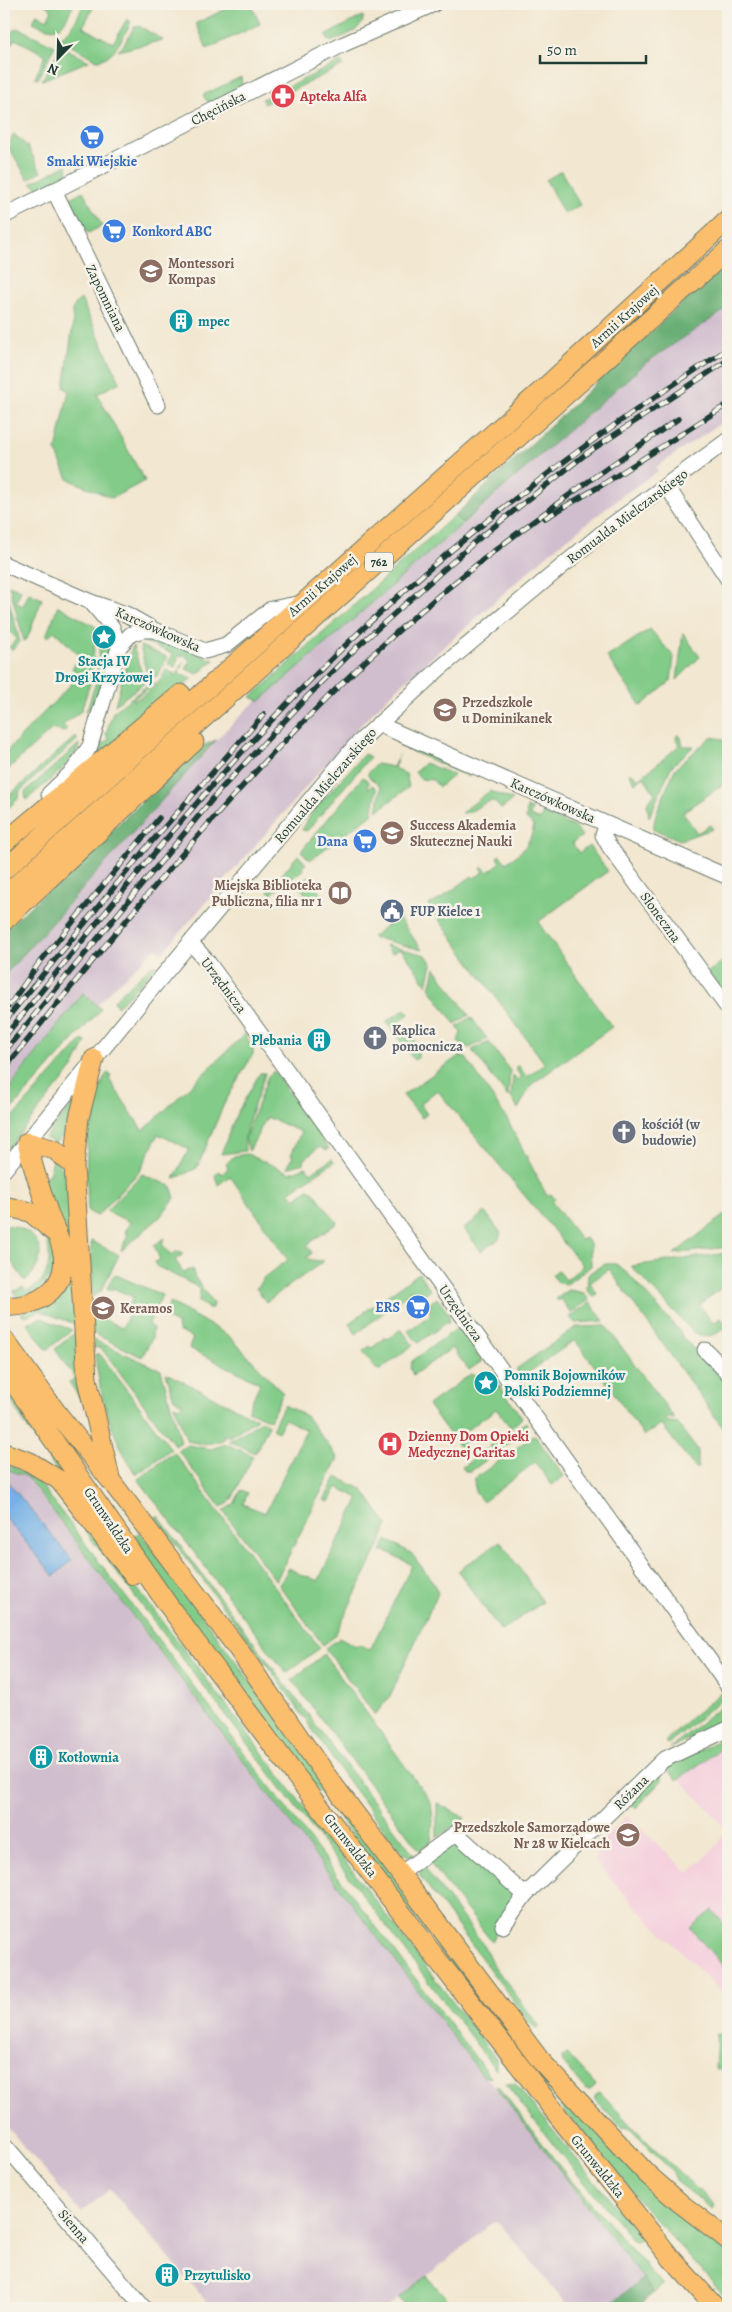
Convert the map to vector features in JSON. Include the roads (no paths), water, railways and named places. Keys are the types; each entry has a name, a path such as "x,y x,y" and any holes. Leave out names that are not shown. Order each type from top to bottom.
{"main road":[{"name":"Armii Krajowej","path":"4,870 542,390 728,220"},
{"name":"Armii Krajowej","path":"4,896 728,250"},
{"path":"4,843 193,685 228,669"},
{"path":"4,921 216,720 231,703 242,684"},
{"path":"94,1059 79,1118 74,1166 87,1379 111,1481"},
{"path":"4,1306 24,1306 40,1301 53,1289 62,1272 63,1255 32,1166 27,1142 55,1150 74,1166"},
{"path":"4,1206 30,1212 57,1234"},
{"name":"Grunwaldzka","path":"4,1339 57,1413 238,1649 320,1767 516,2029 568,2091 647,2174 680,2203 728,2240"},
{"name":"Grunwaldzka","path":"4,1369 168,1605 292,1770 559,2117 672,2258 716,2308"},
{"path":"4,1453 30,1462 58,1480 138,1582 168,1605"}],"street":[{"name":"Chęcińska","path":"4,216 344,44 434,4"},
{"name":"Zapomniana","path":"54,190 158,405"},
{"name":"Romualda Mielczarskiego","path":"4,1170 190,942 344,759 378,724 439,669 603,532 728,440"},
{"path":"666,485 728,579"},
{"name":"Karczówkowska","path":"4,564 91,602 126,614 154,630 200,649 215,650 226,645 271,609 302,603"},
{"name":"Karczówkowska","path":"91,602 112,627 118,647"},
{"path":"4,833 67,777 86,752 95,730 118,647 131,634 143,630 154,630"},
{"name":"Karczówkowska","path":"378,724 728,877"},
{"name":"Słoneczna","path":"607,824 603,835 609,846 728,1008"},
{"name":"Urzędnicza","path":"190,942 207,961 266,1042 728,1686"},
{"path":"705,1350 728,1373"},
{"name":"Różana","path":"503,1926 525,1894 663,1760 728,1729"},
{"path":"400,1874 456,1833 525,1894"},
{"name":"Sienna","path":"4,2144 144,2308"}],"water":[{"path":"4,1477 72,1560 54,1576 4,1516"}],"railway":[{"path":"4,1037 176,827 248,745 335,655 441,559 552,470 668,388 728,349"},
{"path":"4,1052 220,790 304,700 358,646 477,540 587,453 728,360"},
{"path":"545,518 602,485 728,404"},
{"path":"4,1069 140,903 187,849 282,743 333,693 385,643 455,582 564,498 678,419"},
{"path":"4,1022 147,847 264,714"},
{"path":"9,1006 39,963 159,818"}],"place":[{"name":"Apteka Alfa","path":"283,96"},
{"name":"Smaki Wiejskie","path":"92,137"},
{"name":"Konkord ABC","path":"114,231"},
{"name":"Montessori Kompas","path":"151,271"},
{"name":"mpec","path":"181,321"},
{"name":"Stacja IV Drogi Krzyżowej","path":"104,637"},
{"name":"Przedszkole u Dominikanek","path":"445,710"},
{"name":"Success Akademia Skutecznej Nauki","path":"392,833"},
{"name":"Dana","path":"365,841"},
{"name":"Miejska Biblioteka Publiczna, filia nr 1","path":"340,893"},
{"name":"FUP Kielce 1","path":"392,911"},
{"name":"Kaplica pomocnicza","path":"375,1038"},
{"name":"Plebania","path":"319,1040"},
{"name":"kościół (w budowie)","path":"624,1132"},
{"name":"ERS","path":"418,1307"},
{"name":"Keramos","path":"103,1308"},
{"name":"Pomnik Bojowników Polski Podziemnej","path":"486,1383"},
{"name":"Dzienny Dom Opieki Medycznej Caritas","path":"390,1444"},
{"name":"Kotłownia","path":"41,1757"},
{"name":"Przedszkole Samorządowe Nr 28 w Kielcach","path":"628,1835"},
{"name":"Przytulisko","path":"167,2275"}]}
